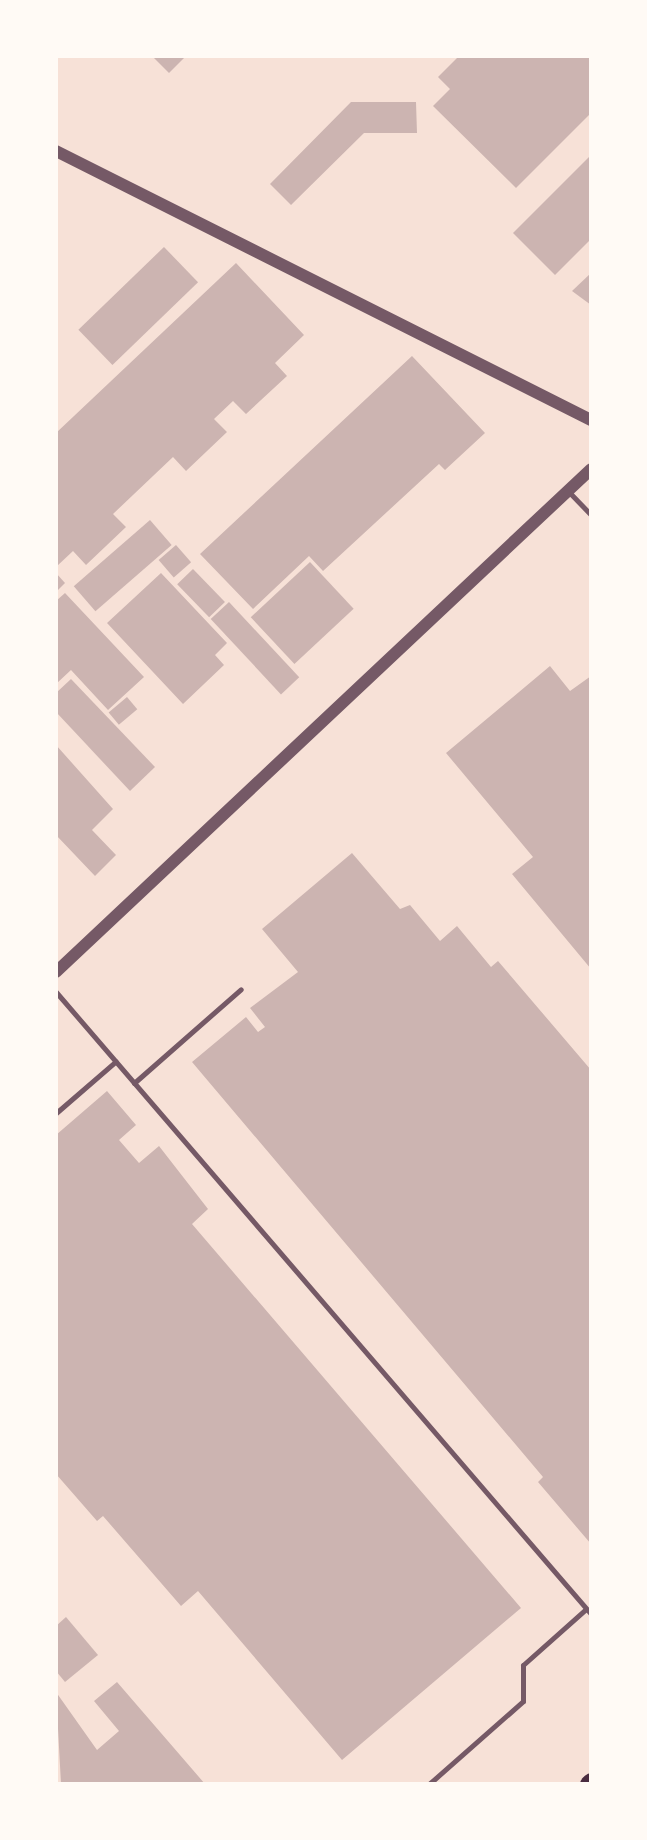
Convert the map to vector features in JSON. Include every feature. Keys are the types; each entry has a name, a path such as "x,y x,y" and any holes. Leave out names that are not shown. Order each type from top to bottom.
{"street":[{"path":"56,151 591,420"},
{"path":"56,972 591,469"}],"lane":[{"path":"568,491 591,515"},
{"path":"134,1083 241,989"},
{"path":"56,992 589,1611 523,1665 523,1701 429,1784"},
{"path":"56,1114 116,1061"}],"building":[{"path":"152,56 186,56 169,73"},
{"path":"459,56 591,56 591,113 516,188 433,106 450,89 438,77"},
{"path":"351,102 416,102 417,133 364,133 291,205 270,184"},
{"path":"591,155 591,239 555,275 513,233"},
{"path":"164,247 198,282 112,365 78,330"},
{"path":"236,263 304,335 275,363 287,376 246,414 233,401 214,419 227,432 186,471 173,457 113,514 126,527 86,565 73,551 56,567 56,433"},
{"path":"591,273 591,305 572,291"},
{"path":"412,356 485,433 445,470 439,464 323,571 309,556 253,609 200,554"},
{"path":"150,520 172,545 95,611 74,586"},
{"path":"176,545 191,562 174,577 159,560"},
{"path":"310,562 354,609 294,664 251,617"},
{"path":"193,569 225,602 209,617 177,584"},
{"path":"56,573 65,583 56,592"},
{"path":"161,573 227,643 215,655 224,665 183,704 107,623"},
{"path":"65,593 144,677 108,710 71,670 56,684 56,601"},
{"path":"229,602 299,677 281,694 211,619"},
{"path":"550,666 570,691 591,676 591,969 512,874 533,857 446,753"},
{"path":"71,679 155,767 130,791 56,712 56,693"},
{"path":"127,697 137,709 119,725 109,712"},
{"path":"56,745 113,809 92,830 116,855 95,876 56,835"},
{"path":"352,853 400,909 410,905 440,941 457,926 491,967 498,961 591,1070 591,1544 538,1482 543,1477 192,1062 246,1017 258,1032 265,1027 250,1008 298,972 262,929"},
{"path":"107,1091 136,1125 119,1140 139,1163 159,1146 208,1209 192,1224 521,1608 342,1760 198,1591 181,1606 103,1516 97,1521 56,1474 56,1135"},
{"path":"66,1617 98,1655 65,1682 56,1671 56,1626"},
{"path":"117,1682 205,1784 61,1784 56,1692 97,1750 119,1731 94,1701"}]}
